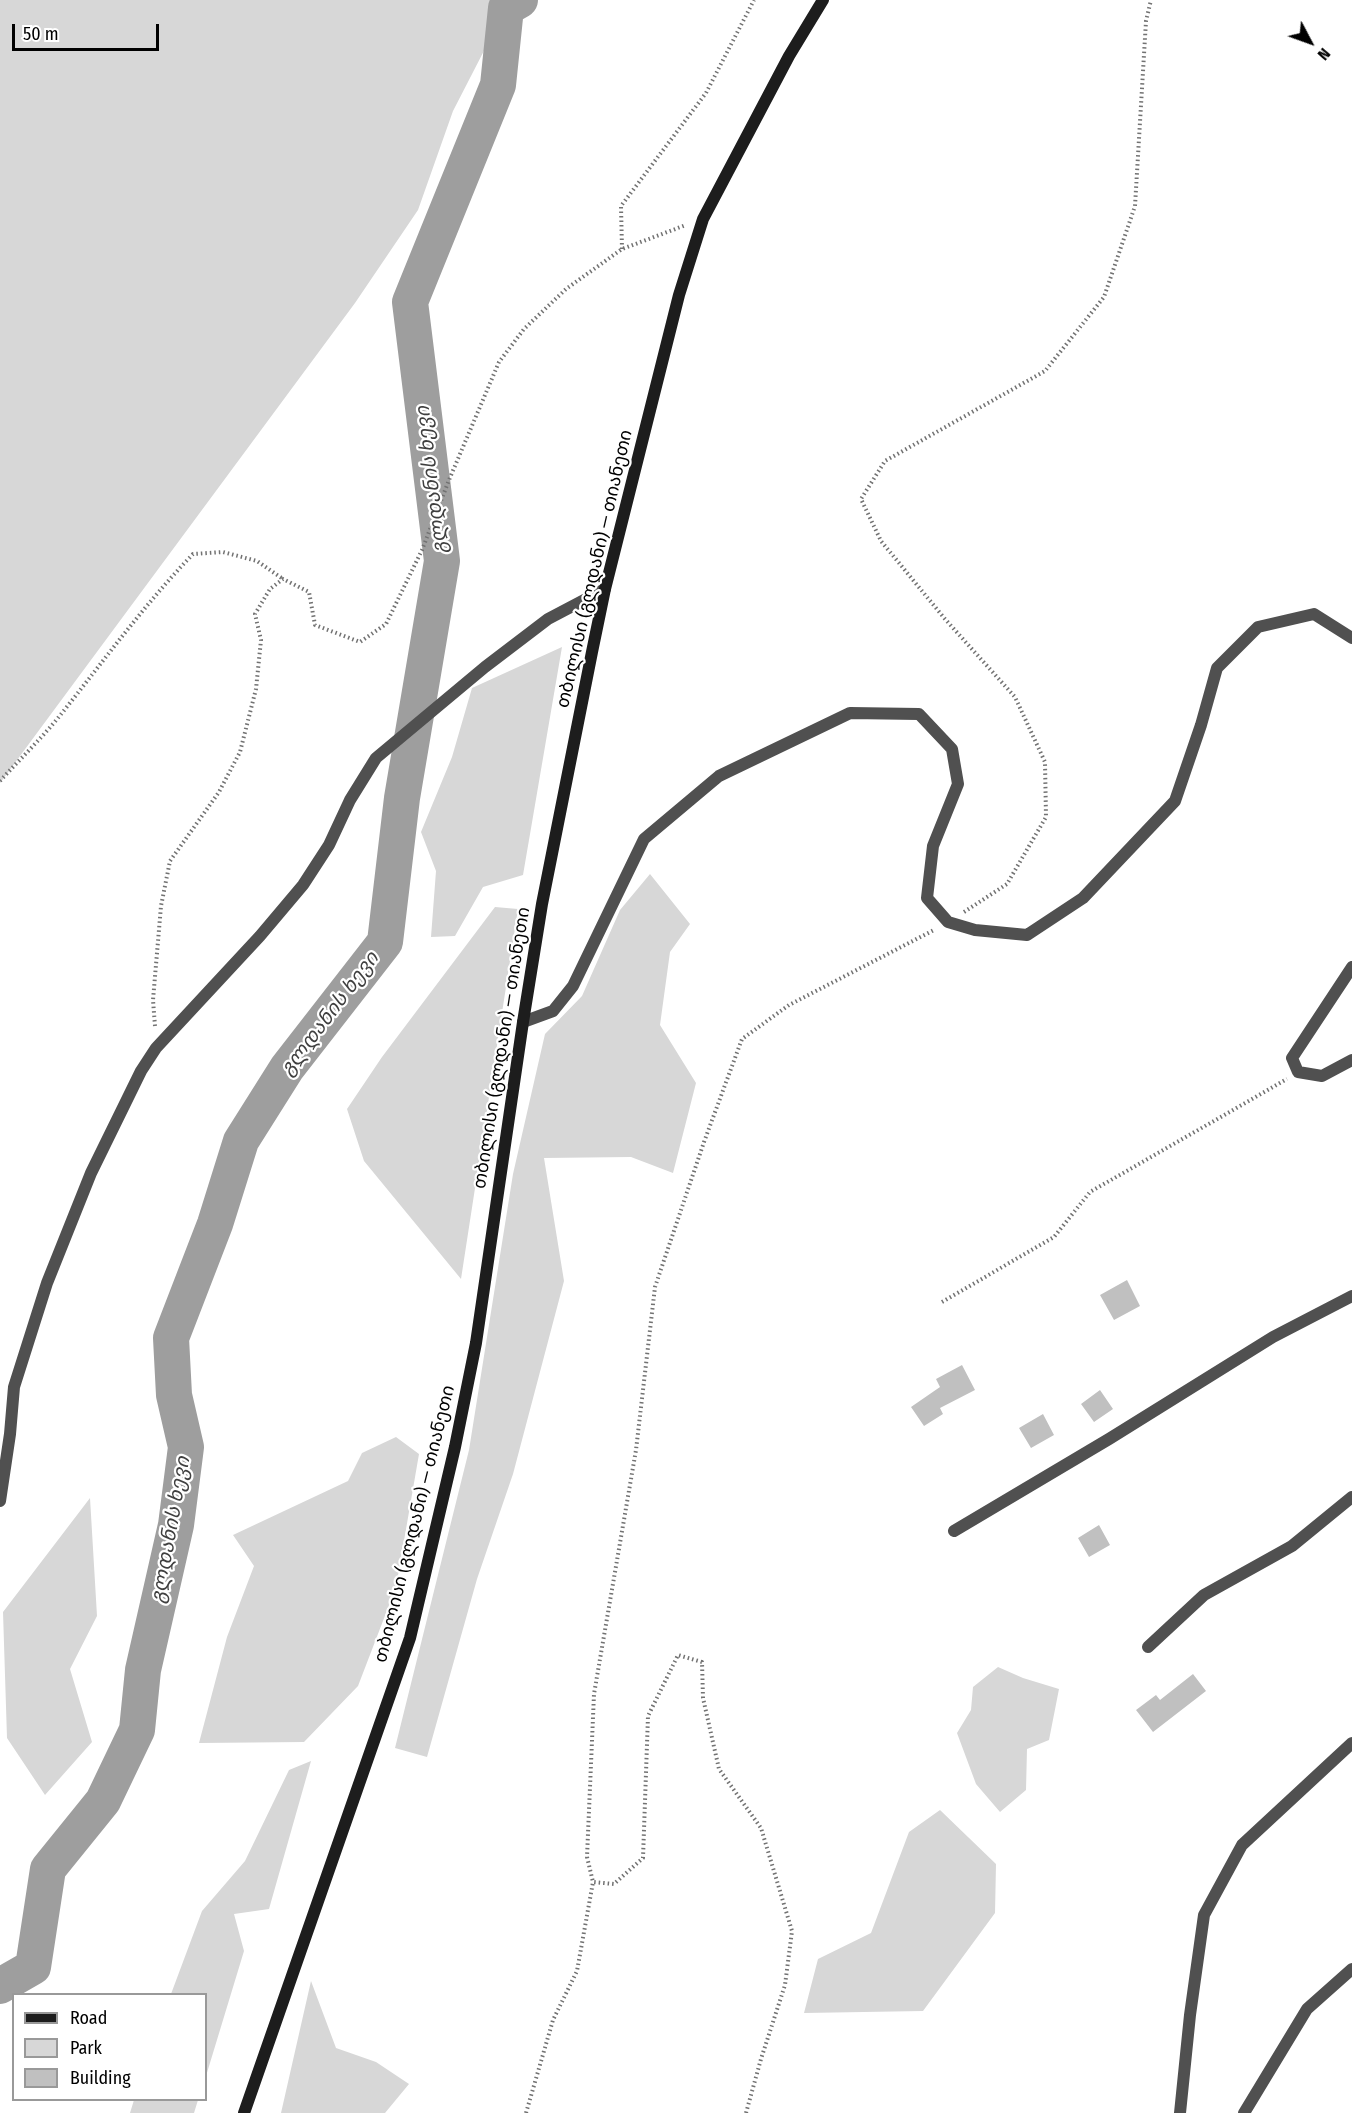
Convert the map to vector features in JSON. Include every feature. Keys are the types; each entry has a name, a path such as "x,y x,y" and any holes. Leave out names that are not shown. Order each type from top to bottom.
{"main road":[{"name":"თბილისი (გლდანი) — თიანეთი","path":"244,2113 410,1638 455,1447 476,1343 542,904 605,589 679,295 703,219 789,56 823,0"}],"street":[{"path":"0,1501 14,1387 47,1283 72,1217 114,1122 156,1048 260,936 303,885 329,844 350,800 376,759 485,667 548,619 605,589"},
{"path":"523,1022 553,1011 573,986 644,840 719,776 850,713 919,714 952,749 958,784 933,846 927,898 948,922 975,930 1027,936 1083,898 1175,801 1201,725 1217,668 1258,627 1314,614 1352,638"},
{"path":"1352,967 1292,1058 1298,1072 1322,1076 1352,1060"},
{"path":"954,1531 1108,1440 1273,1337 1352,1296"},
{"path":"1148,1647 1204,1595 1292,1546 1352,1497"},
{"path":"1180,2113 1190,2015 1204,1915 1242,1845 1352,1743"},
{"path":"1244,2113 1306,2009 1352,1969"}],"path":[{"path":"622,249 621,206 706,93 754,0"},
{"path":"526,2113 553,2020 577,1971 593,1882 587,1857 594,1694 636,1450 655,1287 711,1121 742,1039 789,1005 948,922 1007,884 1046,817 1045,762 1015,696 945,620 880,541 861,499 885,461 1045,371 1104,297 1135,206 1145,31 1151,0"},
{"path":"0,781 61,714 105,655 162,586 194,554 223,552 257,561 283,579 309,592 315,625 360,642 386,624 422,550 499,362 524,329 566,288 622,249 703,219"},
{"path":"156,1048 153,1000 162,906 170,861 219,792 240,752 256,689 261,640 255,614 270,589 283,579"},
{"path":"942,1302 1054,1237 1090,1192 1298,1072"},
{"path":"593,1882 614,1884 643,1857 648,1716 678,1655 702,1662 703,1698 719,1769 761,1828 792,1931 785,1985 746,2113"}],"green space":[{"path":"0,0 516,0 506,8 453,111 418,210 355,303 0,783"},
{"path":"562,647 523,875 483,887 455,936 431,937 436,871 421,832 452,757 472,688"},
{"path":"650,874 690,924 670,952 660,1025 696,1083 673,1173 631,1157 544,1158 564,1281 513,1474 477,1579 427,1757 395,1748 469,1450 513,1174 545,1034 582,996 620,910"},
{"path":"495,907 518,909 461,1279 364,1161 347,1109 382,1057"},
{"path":"396,1437 419,1454 396,1587 358,1686 304,1742 199,1743 227,1637 254,1566 233,1535 348,1481 362,1453"},
{"path":"90,1498 97,1616 70,1669 92,1742 45,1795 7,1738 3,1612"},
{"path":"998,1667 1023,1678 1059,1689 1049,1740 1027,1749 1026,1790 1000,1812 976,1784 957,1733 971,1710 973,1687"},
{"path":"311,1761 269,1909 234,1914 244,1951 207,2073 207,1993 171,1993 202,1911 245,1861 289,1770"},
{"path":"940,1810 996,1864 995,1913 923,2011 804,2013 818,1959 871,1933 909,1832"},
{"path":"311,1981 336,2048 376,2062 409,2084 385,2113 281,2113"},
{"path":"134,2101 198,2101 194,2113 130,2113"}],"building":[{"path":"1127,1280 1140,1306 1114,1320 1100,1295"},
{"path":"962,1365 975,1390 940,1408 943,1414 924,1426 911,1407 940,1387 936,1379"},
{"path":"1100,1390 1113,1409 1094,1422 1081,1404"},
{"path":"1043,1414 1054,1435 1031,1448 1019,1428"},
{"path":"1099,1525 1110,1545 1089,1557 1078,1538"},
{"path":"1193,1674 1206,1691 1153,1732 1136,1710 1156,1695 1160,1700"}],"waterway":[{"name":"გლდანის ხევი","path":"0,1986 33,1967 48,1869 103,1801 137,1730 143,1670 176,1525 186,1447 174,1395 171,1338 215,1224 241,1141 287,1068 385,942 402,798 442,561 410,302 498,85 506,8 520,0"}]}
